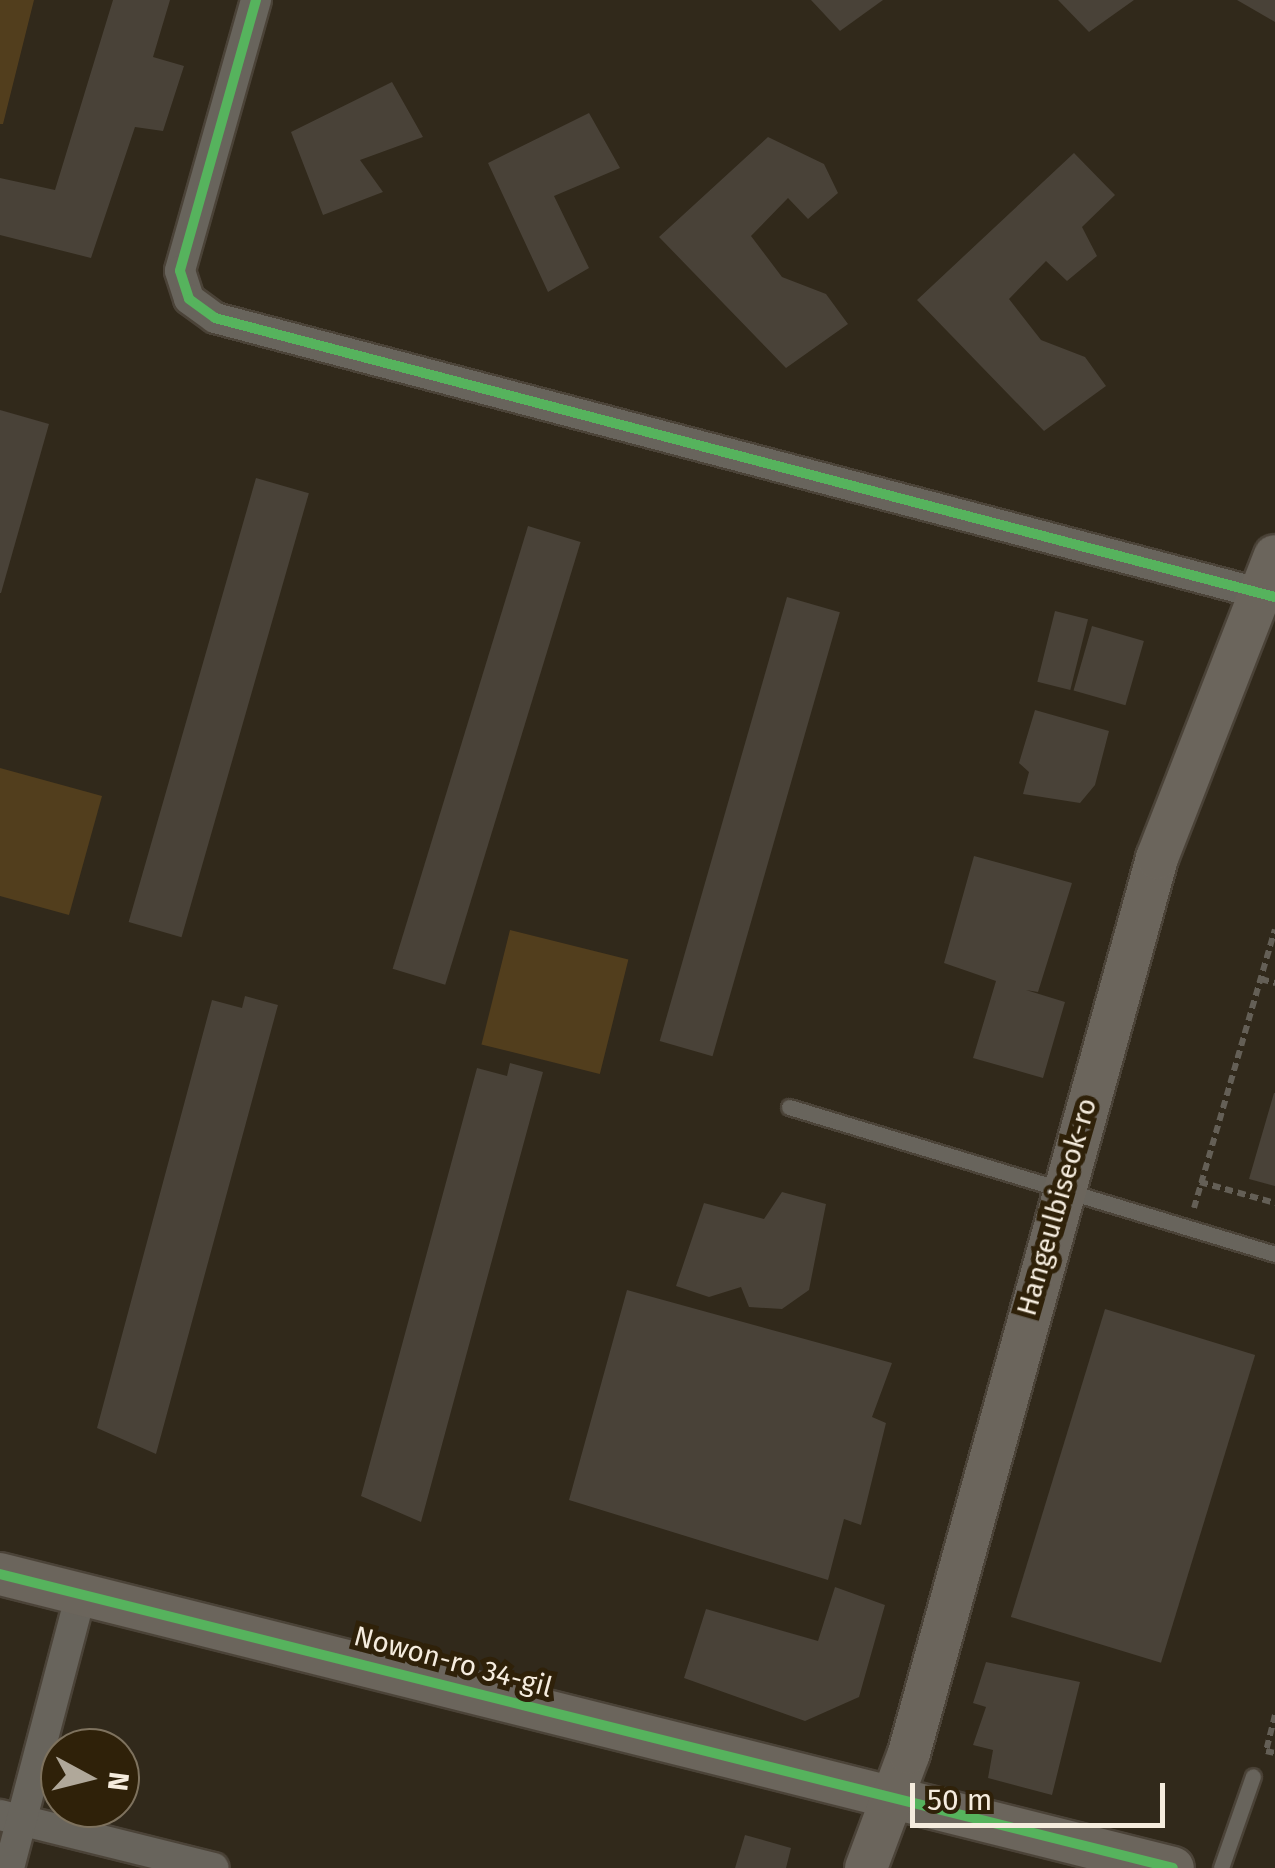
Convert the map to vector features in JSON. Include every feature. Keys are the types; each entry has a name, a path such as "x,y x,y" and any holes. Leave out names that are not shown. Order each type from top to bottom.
{"main road":[{"name":"Hangeulbiseok-ro","path":"866,1868 894,1799 1156,858 1268,582"},
{"name":"Nowon-ro 34-gil","path":"0,1574 1173,1868"}],"street":[{"path":"256,0 180,271 189,298 215,318 1268,582"},
{"path":"9,1868 11,1817 81,1592"},
{"path":"11,1817 214,1868"}],"lane":[{"path":"789,1107 1060,1193 1275,1254"},
{"path":"1221,1868 1253,1776"}],"path":[{"path":"1275,930 1200,1182 1275,1203"},
{"path":"1261,980 1275,983"},
{"path":"1275,1716 1266,1751 1275,1754"}],"shaded area":[{"path":"0,0 34,0 3,124 0,124"},
{"path":"0,768 102,796 69,915 0,896"},
{"path":"510,930 628,960 600,1074 481,1044"}],"building":[{"path":"113,0 170,0 153,57 184,66 163,131 135,127 91,258 0,235 0,178 55,190"},
{"path":"811,0 883,0 840,31"},
{"path":"1058,0 1134,0 1089,32"},
{"path":"1237,0 1275,0 1275,22"},
{"path":"392,82 423,137 360,160 383,192 323,215 291,132"},
{"path":"589,113 620,168 554,196 589,268 548,292 488,163"},
{"path":"768,137 824,164 838,193 808,219 788,198 751,236 782,277 826,294 848,324 786,368 659,237"},
{"path":"1074,153 1115,195 1082,227 1097,256 1067,281 1046,261 1009,299 1041,340 1085,357 1106,386 1044,431 917,300"},
{"path":"0,410 49,424 1,593 0,593"},
{"path":"256,478 309,493 182,937 129,922"},
{"path":"528,526 581,542 445,985 393,969"},
{"path":"787,597 840,612 713,1056 660,1041"},
{"path":"1055,611 1088,619 1070,690 1037,682"},
{"path":"1092,626 1144,641 1125,705 1074,690"},
{"path":"1035,710 1109,731 1095,785 1080,803 1023,794 1029,772 1019,763"},
{"path":"974,856 1072,883 1038,992 1026,990 1065,1002 1043,1078 973,1058 996,981 944,963"},
{"path":"245,996 278,1005 156,1454 97,1428 212,1000 242,1008"},
{"path":"510,1063 543,1072 421,1522 361,1496 477,1068 507,1076"},
{"path":"1275,1093 1275,1186 1249,1179"},
{"path":"782,1192 826,1204 809,1290 782,1309 749,1307 741,1287 709,1297 676,1286 704,1203 764,1219"},
{"path":"627,1290 892,1363 872,1417 886,1423 861,1525 844,1519 828,1580 569,1500"},
{"path":"1105,1309 1255,1355 1161,1663 1011,1617"},
{"path":"835,1587 885,1605 859,1697 805,1721 684,1678 706,1609 818,1641"},
{"path":"986,1662 1080,1682 1052,1795 988,1778 993,1750 973,1745 986,1707 973,1703"},
{"path":"745,1835 791,1848 786,1868 735,1868"}],"cycle path":[{"path":"256,0 180,271 189,299 215,318 1275,597"},
{"path":"0,1574 1173,1868"}]}
